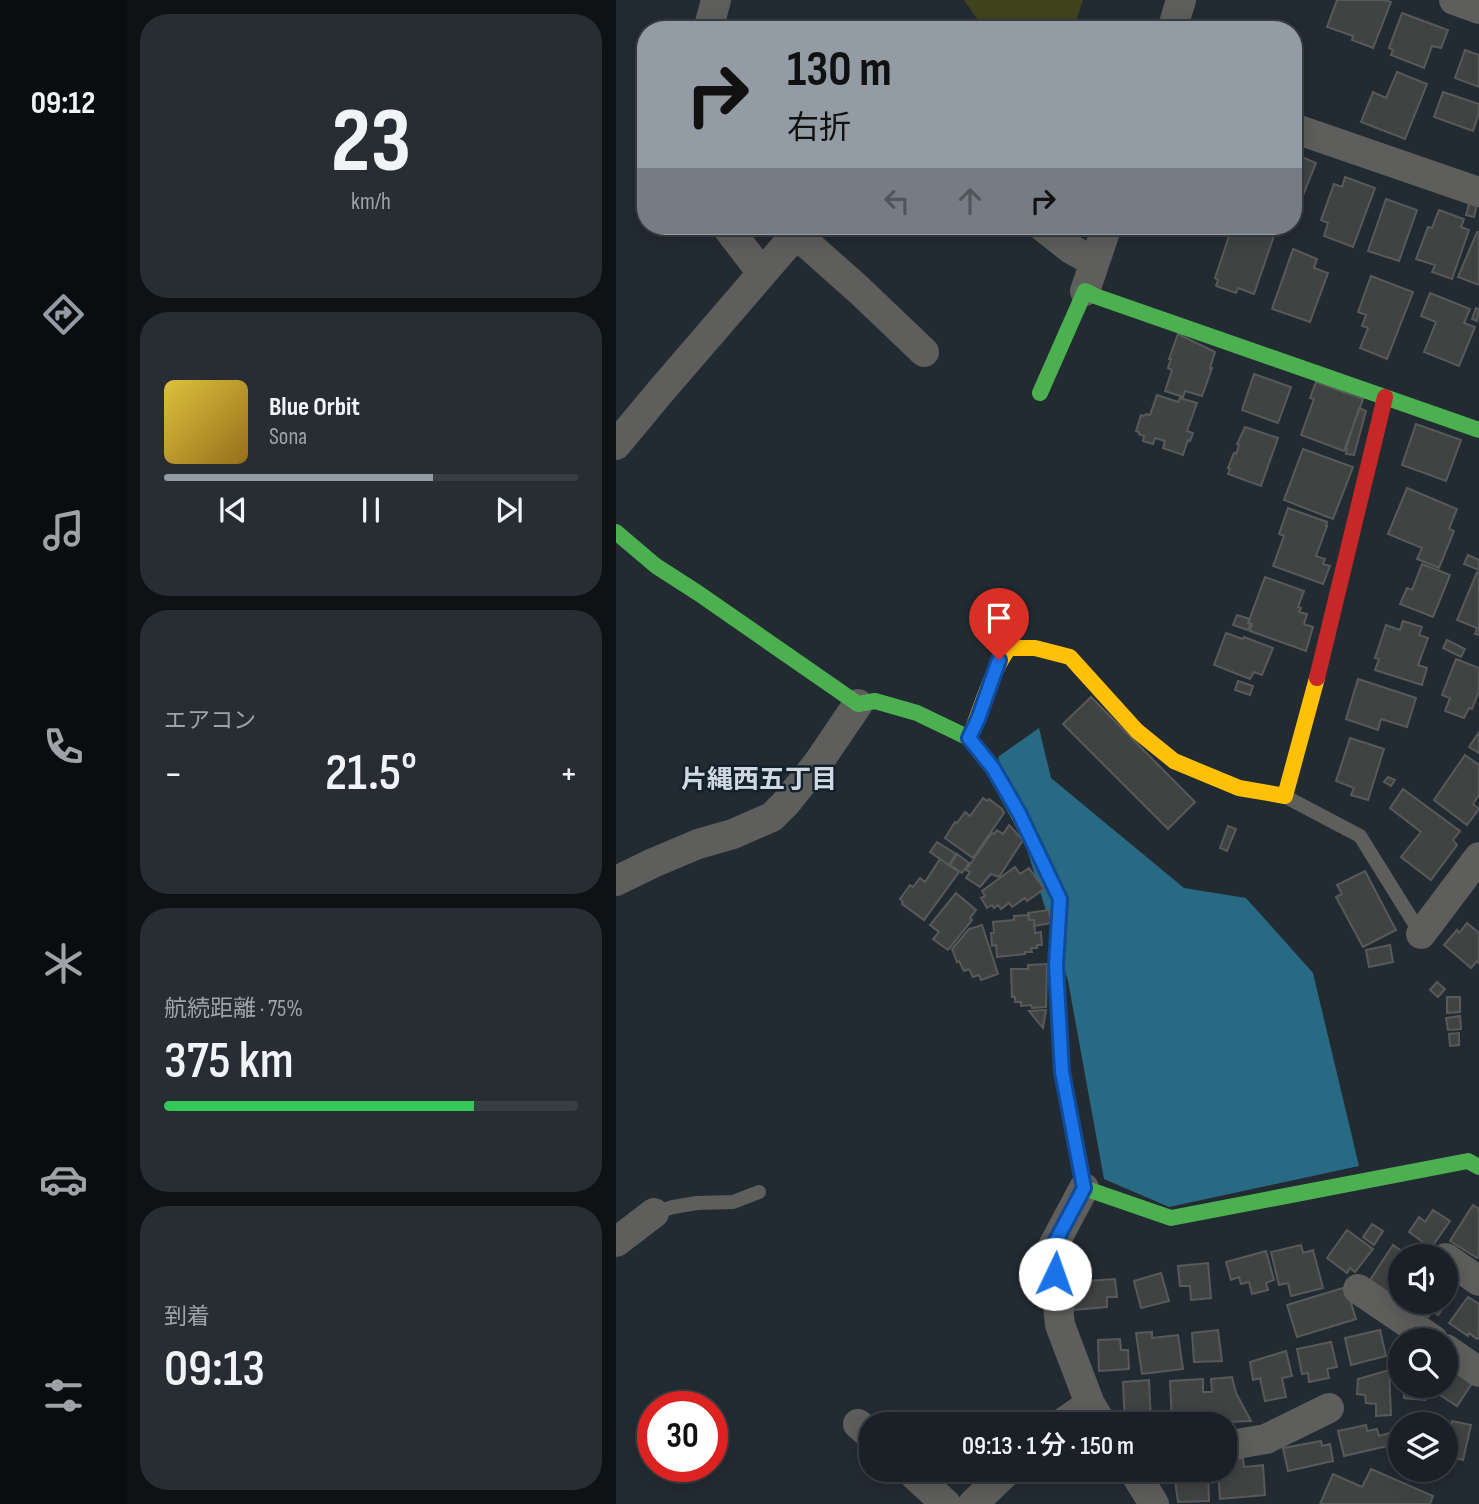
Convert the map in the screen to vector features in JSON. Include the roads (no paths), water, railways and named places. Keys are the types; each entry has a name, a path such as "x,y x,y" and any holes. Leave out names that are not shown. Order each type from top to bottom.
{"street":[{"path":"710,21 716,0"},
{"path":"1174,21 1181,0"},
{"path":"1454,0 1479,9"},
{"path":"1302,131 1479,192"},
{"path":"733,235 762,273"},
{"path":"616,445 795,235"},
{"path":"797,235 924,352"},
{"path":"1053,235 1070,249 1094,262"},
{"path":"1040,393 1085,290 1104,235"},
{"path":"1085,290 1107,301 1479,430"},
{"path":"969,738 999,660 1009,648 1034,648 1070,657 1138,731 1174,761 1239,788 1285,796 1315,685 1342,565 1385,397"},
{"path":"616,532 656,566 858,704 875,701 917,713 969,738 993,768 1013,802 1060,899 1056,966 1060,1049 1084,1188 1052,1248 1060,1325 1095,1412"},
{"path":"616,881 698,844 733,834 772,817 818,763 858,704"},
{"path":"1421,934 1479,857"},
{"path":"1084,1188 1171,1218 1468,1161 1479,1167"},
{"path":"616,1241 654,1213"},
{"path":"1458,1266 1479,1281"},
{"path":"1358,1289 1415,1328"},
{"path":"1458,1357 1479,1372"},
{"path":"1237,1444 1266,1439 1329,1408"},
{"path":"922,1482 946,1504"},
{"path":"973,1504 996,1482"},
{"path":"1140,1482 1154,1504"}],"lane":[{"path":"1285,796 1360,836 1421,934"},
{"path":"654,1213 685,1205 733,1202 759,1192"}],"water":[{"path":"1039,728 1051,778 1184,888 1246,898 1313,973 1359,1166 1169,1207 1104,1179 1068,981 998,757"}],"district":[{"name":"片縄西五丁目","path":"759,780"}]}
